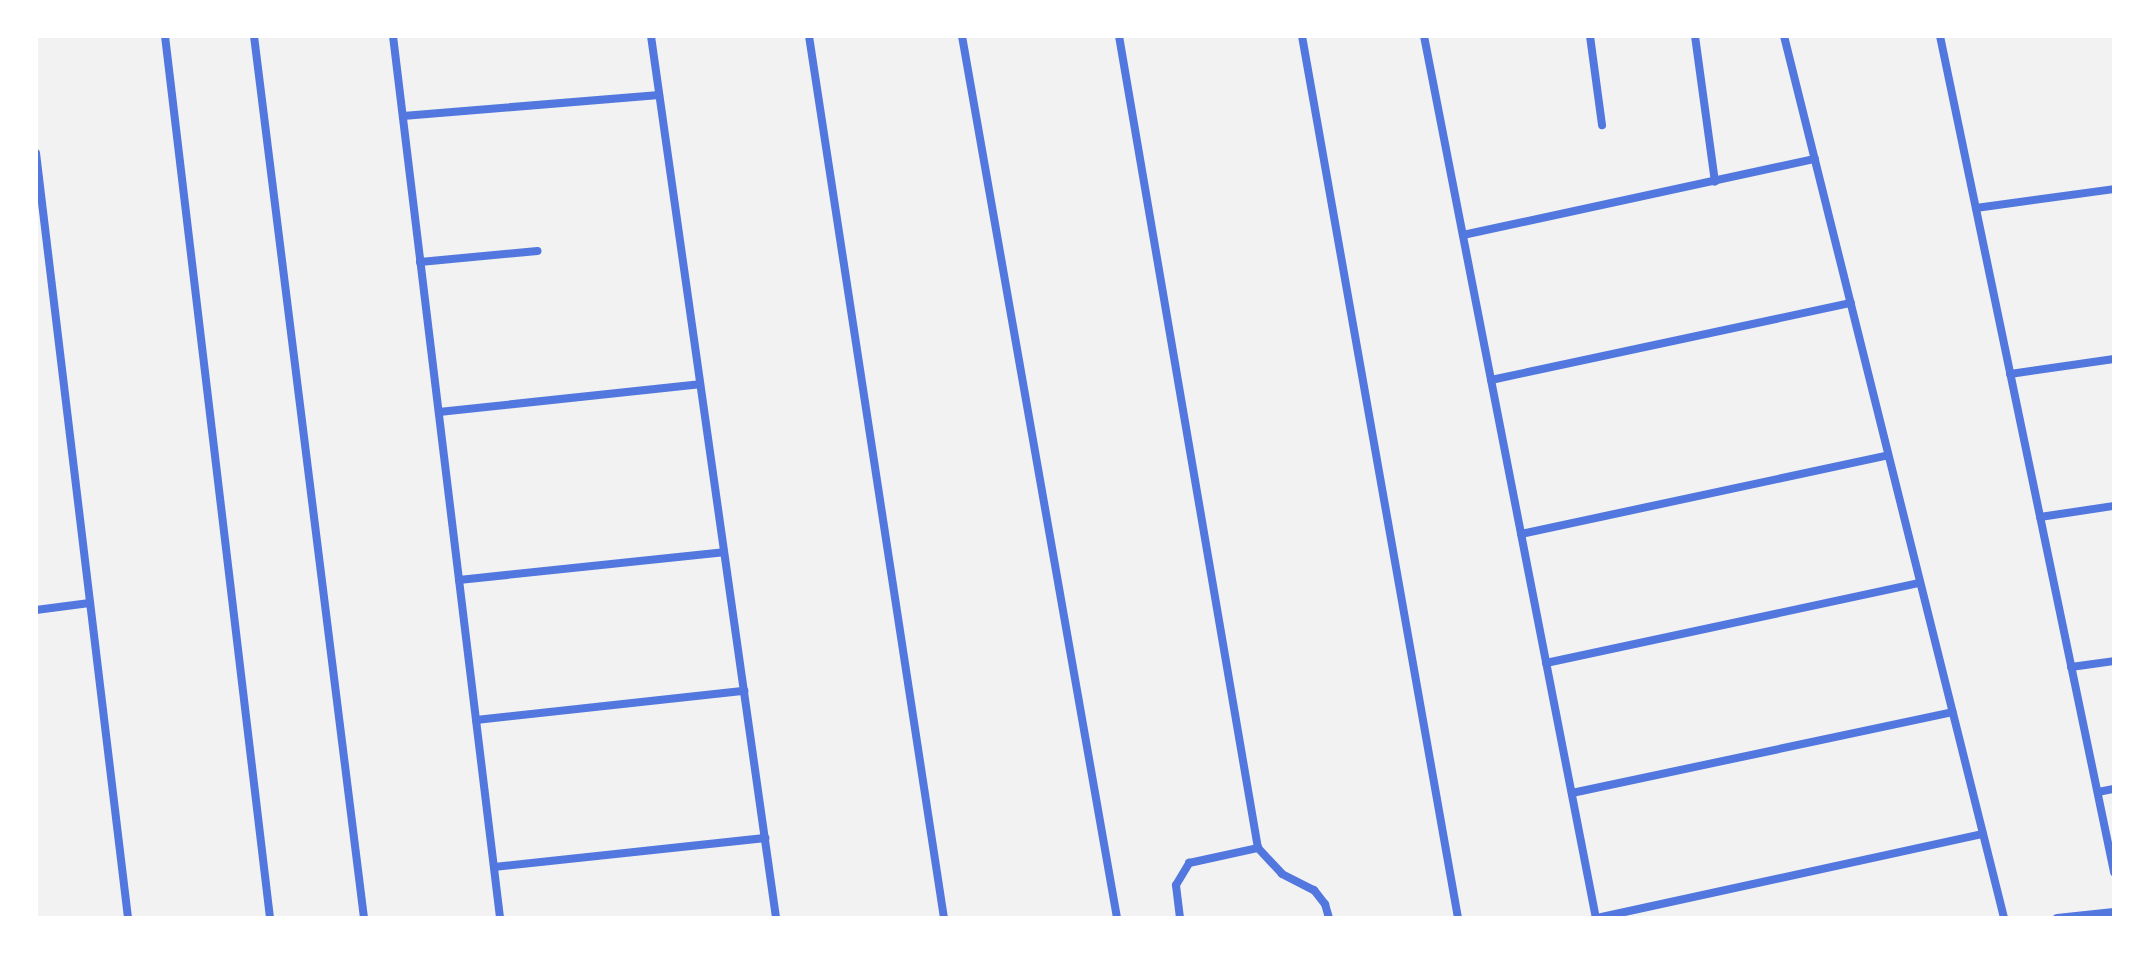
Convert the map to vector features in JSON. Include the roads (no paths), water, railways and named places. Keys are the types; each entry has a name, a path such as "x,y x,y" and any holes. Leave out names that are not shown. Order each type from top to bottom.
{"street":[{"path":"165,36 270,918"},
{"path":"254,36 364,918"},
{"path":"393,36 500,918"},
{"path":"651,36 776,918"},
{"path":"809,36 944,918"},
{"path":"962,36 1117,918"},
{"path":"1119,36 1258,848 1282,874 1314,890 1325,904 1329,918"},
{"path":"1302,36 1458,918"},
{"path":"1424,36 1596,918 1983,834"},
{"path":"1590,36 1602,125"},
{"path":"1695,36 1715,182"},
{"path":"1784,36 2004,918"},
{"path":"1940,36 2114,872"},
{"path":"403,116 659,95"},
{"path":"36,153 128,918"},
{"path":"1463,235 1815,159"},
{"path":"1976,208 2114,189"},
{"path":"420,262 537,251"},
{"path":"1491,380 1851,303"},
{"path":"2010,374 2114,359"},
{"path":"439,412 700,384"},
{"path":"1521,534 1888,455"},
{"path":"2040,517 2114,506"},
{"path":"459,580 724,552"},
{"path":"1546,663 1920,583"},
{"path":"36,610 90,603"},
{"path":"2071,667 2114,661"},
{"path":"476,720 744,691"},
{"path":"1572,793 1952,712"},
{"path":"2098,792 2114,789"},
{"path":"494,867 765,838"},
{"path":"1180,918 1176,885 1189,863 1258,848"},
{"path":"2057,918 2114,912"}]}
